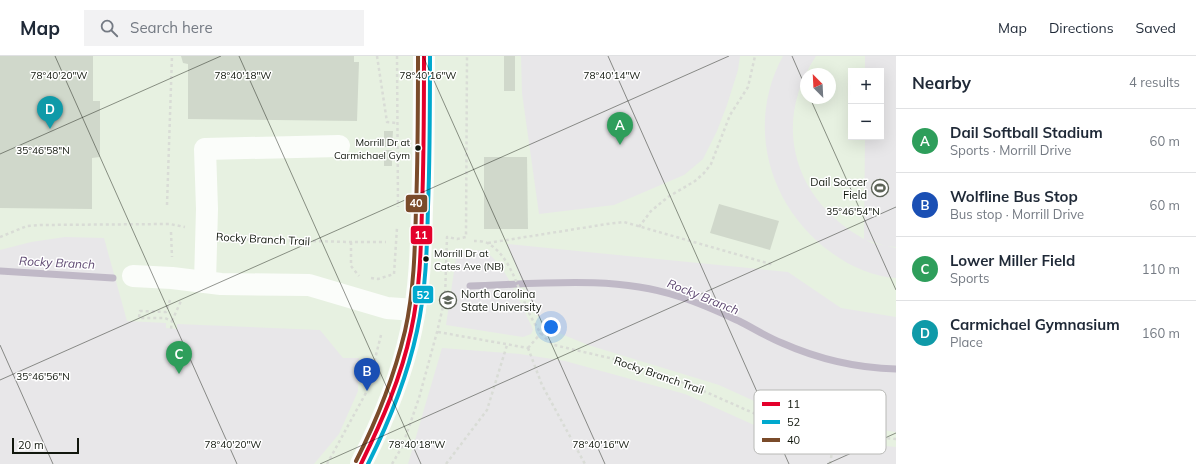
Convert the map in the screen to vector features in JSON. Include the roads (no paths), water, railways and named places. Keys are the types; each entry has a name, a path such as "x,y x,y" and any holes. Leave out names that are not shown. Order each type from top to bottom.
{"street":[{"path":"361,464 388,408 399,380 415,310 420,274 424,153 424,56"},
{"path":"205,282 207,209 205,149 339,146"},
{"path":"132,276 172,278 221,284 309,285 387,308 415,310"}],"waterway":[{"name":"Rocky Branch","path":"0,271 113,278"},
{"name":"Rocky Branch","path":"470,286 575,282 627,285 653,289 701,304 739,321 776,341 810,354 852,365 896,369"}],"place":[{"name":"Carmichael Gymnasium","path":"50,129"},
{"name":"Dail Softball Stadium","path":"620,145"},
{"name":"Morrill Dr at Carmichael Gym","path":"418,148"},
{"name":"Dail Soccer Field","path":"880,188"},
{"name":"Morrill Dr at Cates Ave (NB)","path":"426,259"},
{"name":"North Carolina State University","path":"448,300"},
{"name":"Lower Miller Field","path":"179,374"},
{"name":"Wolfline Bus Stop","path":"367,391"}]}
